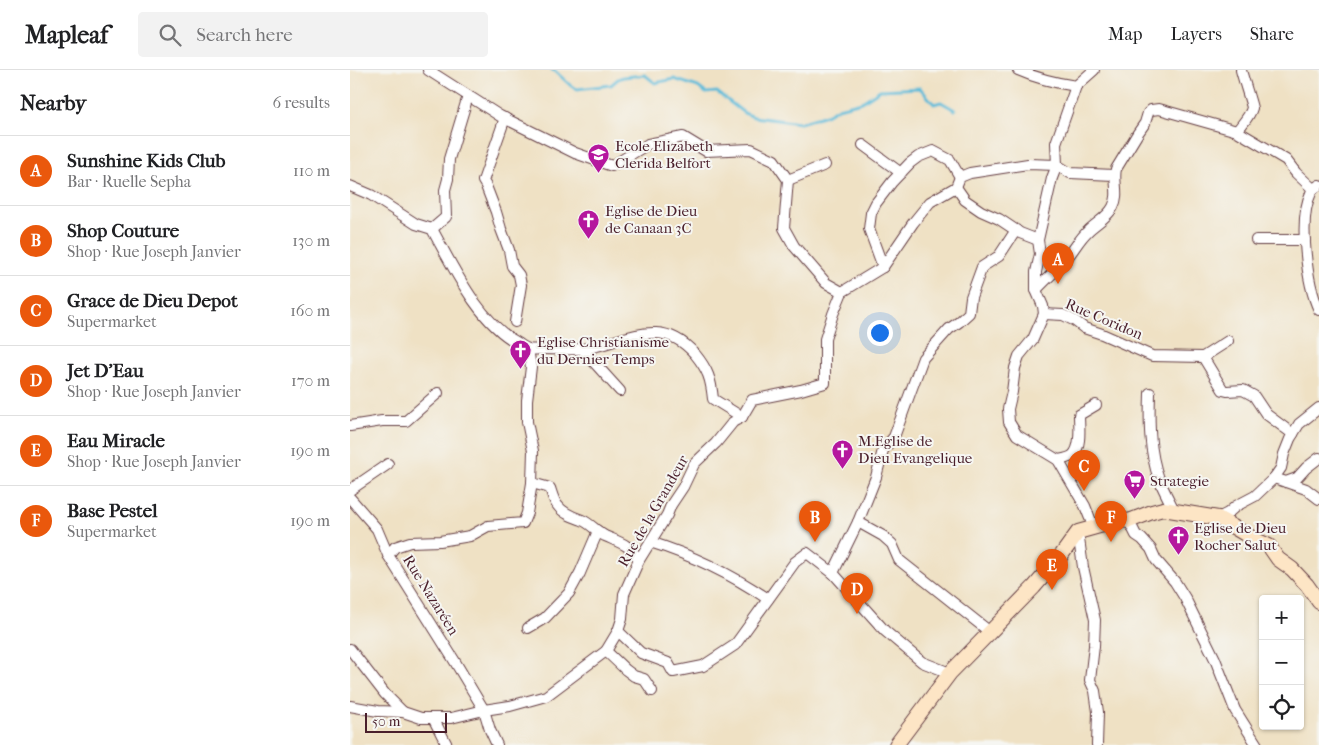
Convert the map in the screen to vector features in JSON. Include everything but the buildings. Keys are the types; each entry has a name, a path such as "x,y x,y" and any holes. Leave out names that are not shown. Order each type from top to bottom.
{"street":[{"path":"428,70 505,118 575,153 612,166 648,144 683,137 706,151 751,148 774,160 788,180 784,228 794,246 826,283 842,292 883,267 930,202 970,172 1028,164 1057,165 1070,173 1114,175"},
{"path":"1018,70 1056,83 1076,86"},
{"path":"1044,314 1043,306 1036,290 1036,272 1040,254 1038,240 1052,178 1057,165 1056,144 1076,86 1094,70"},
{"path":"1237,131 1252,108 1241,70"},
{"path":"432,230 446,217 445,190 450,159 468,96"},
{"path":"1036,290 1068,258 1086,232 1113,208 1117,189 1114,175 1116,169 1142,128 1148,113 1151,110 1159,109 1237,131 1286,160 1296,173 1316,187 1310,194 1304,230 1312,293 1319,310"},
{"path":"505,118 482,181 486,186 509,250 512,266 520,280 521,285 515,322"},
{"path":"863,145 901,173"},
{"path":"883,267 869,230 871,213 876,203 901,173 918,157 933,151 950,160 965,200 1016,230 1038,240"},
{"path":"788,180 825,165"},
{"path":"350,186 371,195 416,224 432,230 462,284 487,317 508,338 528,348 582,349 592,348 642,333 656,332 675,337 692,350 703,364 712,382 713,399 742,417"},
{"path":"833,573 858,522 876,478 883,450 894,437 923,358 949,329 969,313 970,296 982,267 999,256 1016,230"},
{"path":"1256,240 1305,240"},
{"name":"Rue de la Grandeur","path":"350,706 403,712 421,718 451,718 510,706 546,696 606,651 618,631 622,619 624,594 639,560 667,515 694,464 716,443 733,422 742,417 752,400 825,383 825,339 842,292"},
{"name":"Rue Coridon","path":"1100,526 1093,526 1085,506 1058,460 1017,434 1009,422 1008,409 1015,368 1019,356 1033,339 1044,314 1063,315 1084,328 1152,356 1203,357"},
{"path":"1228,341 1203,357 1223,390 1227,392 1243,390 1254,396 1266,414 1293,434"},
{"path":"388,555 395,547 410,542 440,541 470,536 488,526 523,523 527,513 532,483 533,451 527,422 531,367 528,348"},
{"path":"582,349 620,391"},
{"path":"350,426 382,421 406,420 438,393"},
{"path":"1150,393 1151,446 1159,479 1174,510"},
{"path":"1058,460 1073,456 1078,449 1079,415 1096,405"},
{"path":"1218,518 1255,496 1274,478 1281,468 1284,454 1299,424 1319,408"},
{"path":"1286,482 1297,478 1319,458"},
{"path":"350,490 388,464"},
{"path":"1274,478 1306,489 1319,499"},
{"path":"532,483 550,488 558,506 569,515 582,520 604,535 626,545 635,553 639,560"},
{"name":"Rue Nazaréen","path":"350,498 377,530 388,555 484,710 497,745"},
{"path":"896,745 950,673 1034,586 1060,557 1078,532 1121,520 1129,521 1163,509 1218,518 1269,546 1278,558 1307,585 1319,602"},
{"path":"1129,521 1136,534 1151,549 1156,560 1175,582 1185,598 1215,659 1235,710 1257,745"},
{"path":"858,522 883,536 892,544 899,560 990,632"},
{"path":"528,628 545,618 568,593 580,573 598,531"},
{"path":"1078,532 1083,567 1095,620 1090,680 1095,691 1098,712 1097,745"},
{"path":"650,542 714,567 744,582 768,599"},
{"path":"618,631 641,653 668,663 673,672 703,666 735,645 795,562 807,553 833,573 885,630 922,662 950,673"},
{"path":"350,649 385,694 403,712"},
{"path":"606,651 634,676 644,679 652,691"},
{"path":"433,718 447,745"}],"waterway":[{"path":"552,70 577,89 611,85 623,77 645,75 655,83 674,79 698,87 706,93 717,92 744,113 754,117 800,123 826,115 838,108 862,102 880,90 920,88 934,104 941,102 955,110"}],"place":[{"name":"Ecole Elizabeth Clerida Belfort","path":"599,174"},
{"name":"Eglise de Dieu de Canaan 3C","path":"589,239"},
{"name":"Sunshine Kids Club","path":"1058,284"},
{"name":"Eglise Christianisme du Dernier Temps","path":"521,370"},
{"name":"M.Eglise de Dieu Evangelique","path":"842,469"},
{"name":"Grace de Dieu Depot","path":"1084,491"},
{"name":"Strategie","path":"1134,500"},
{"name":"Shop Couture","path":"815,542"},
{"name":"Base Pestel","path":"1111,542"},
{"name":"Eglise de Dieu Rocher Salut","path":"1178,556"},
{"name":"Eau Miracle","path":"1052,590"},
{"name":"Jet D'Eau","path":"857,614"}]}
